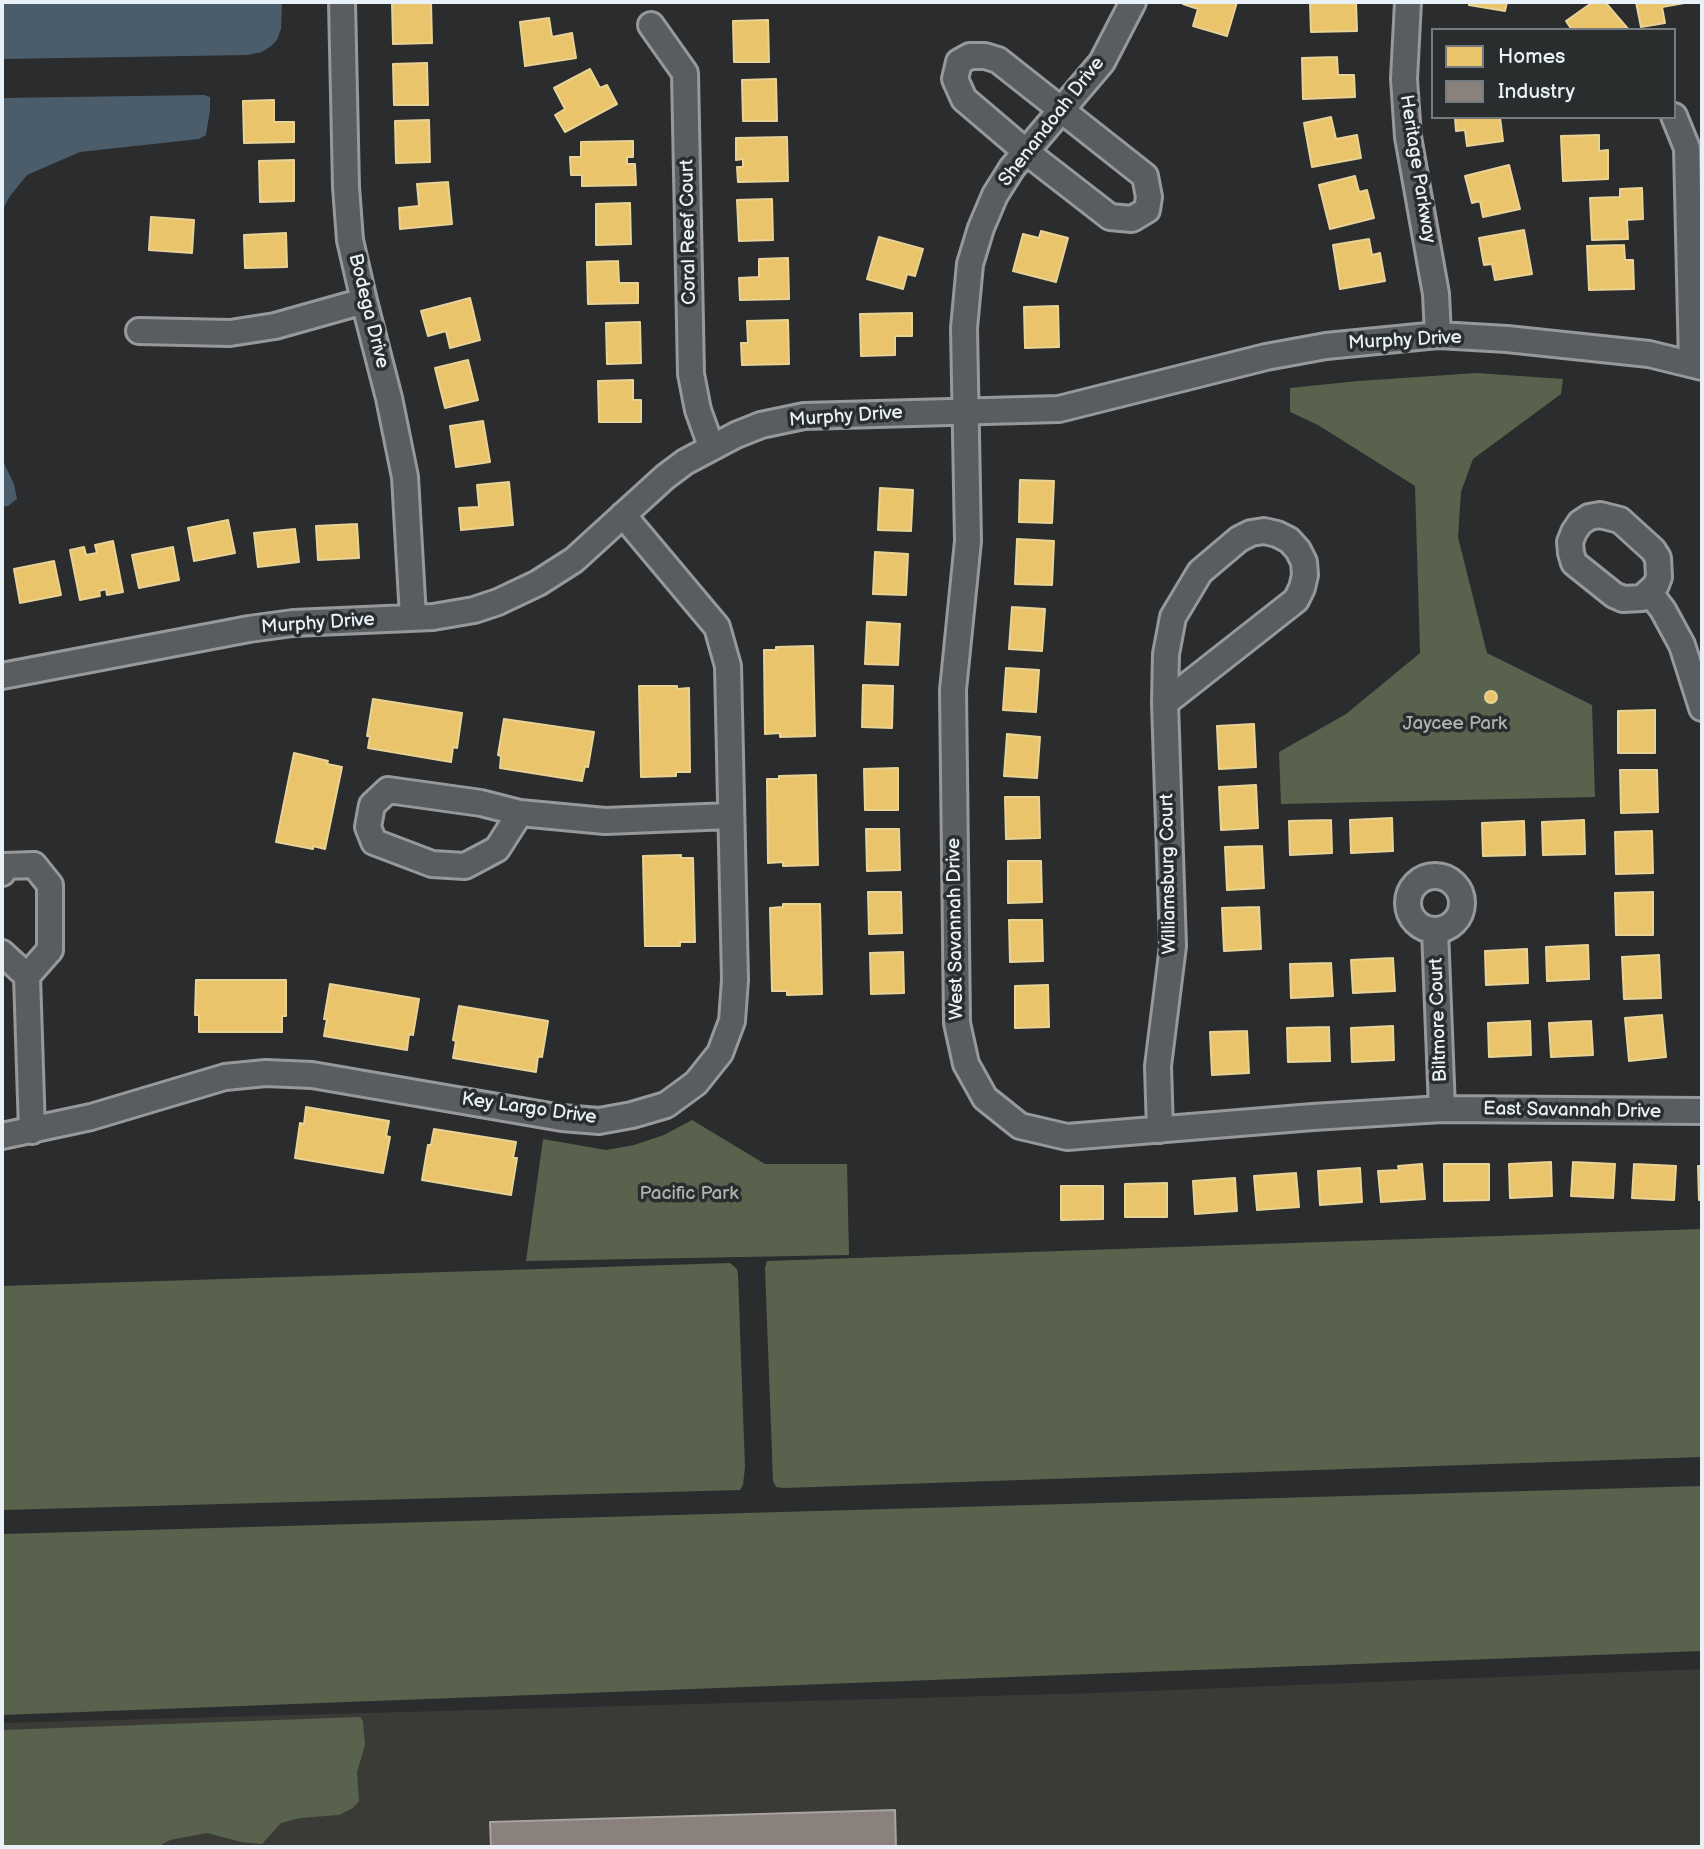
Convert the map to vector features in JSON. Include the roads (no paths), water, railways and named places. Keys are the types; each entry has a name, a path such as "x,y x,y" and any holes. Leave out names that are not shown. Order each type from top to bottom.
{"street":[{"name":"Bodega Drive","path":"342,2 346,187 351,240 405,477 413,617"},
{"name":"Shenandoah Drive","path":"964,412 965,300 970,264 981,228 995,195 1025,151 1102,62 1133,2"},
{"name":"Heritage Parkway","path":"1408,2 1404,79 1408,137 1436,294 1438,335"},
{"name":"Coral Reef Court","path":"652,25 685,73 691,374 698,410 711,446"},
{"path":"970,56 985,56 998,60 1063,109 1145,176 1149,197 1147,210 1132,219 1110,217 1025,151 964,99 955,79 959,62 970,56"},
{"path":"1675,119 1686,148 1697,365"},
{"path":"139,331 230,333 275,326 363,301"},
{"name":"Murphy Drive","path":"2,676 293,623 447,615 474,610 516,595 556,573 665,477 711,446 761,425 804,416 1059,409 1266,357 1326,346 1438,335 1507,338 1649,354 1697,365"},
{"name":"West Savannah Drive","path":"964,412 968,541 953,690 957,1023 966,1064 985,1098 1020,1126 1067,1137 1442,1110"},
{"name":"Key Largo Drive","path":"2,1136 91,1117 226,1077 266,1073 312,1075 599,1121 666,1105 696,1083 720,1053 733,1021 735,980 728,666 717,628 623,515"},
{"name":"Williamsburg Court","path":"1160,1130 1158,1066 1173,946 1165,703 1166,654 1173,617 1200,572 1239,539 1264,531 1289,540 1304,562 1305,575 1296,600 1165,703"},
{"path":"1650,593 1682,645 1702,708"},
{"path":"520,813 497,849 465,866 432,864 374,842 368,827 372,805 388,790 481,803 520,813 605,821 732,816"},
{"path":"2,873 5,866 34,865 50,885 50,950 27,976 32,1131"},
{"name":"Biltmore Court","path":"1435,930 1442,1110"},
{"path":"2,953 27,976"},
{"name":"East Savannah Drive","path":"1442,1110 1702,1111"}],"water":[{"path":"2,2 282,2 281,29 277,40 271,46 262,52 248,55 2,59"},
{"path":"210,97 206,135 199,139 80,152 27,175 2,211 2,98"},
{"path":"2,459 14,484 17,499 2,507"}],"park label":[{"name":"Jaycee Park","path":"1455,724"},
{"name":"Pacific Park","path":"689,1194"}]}
